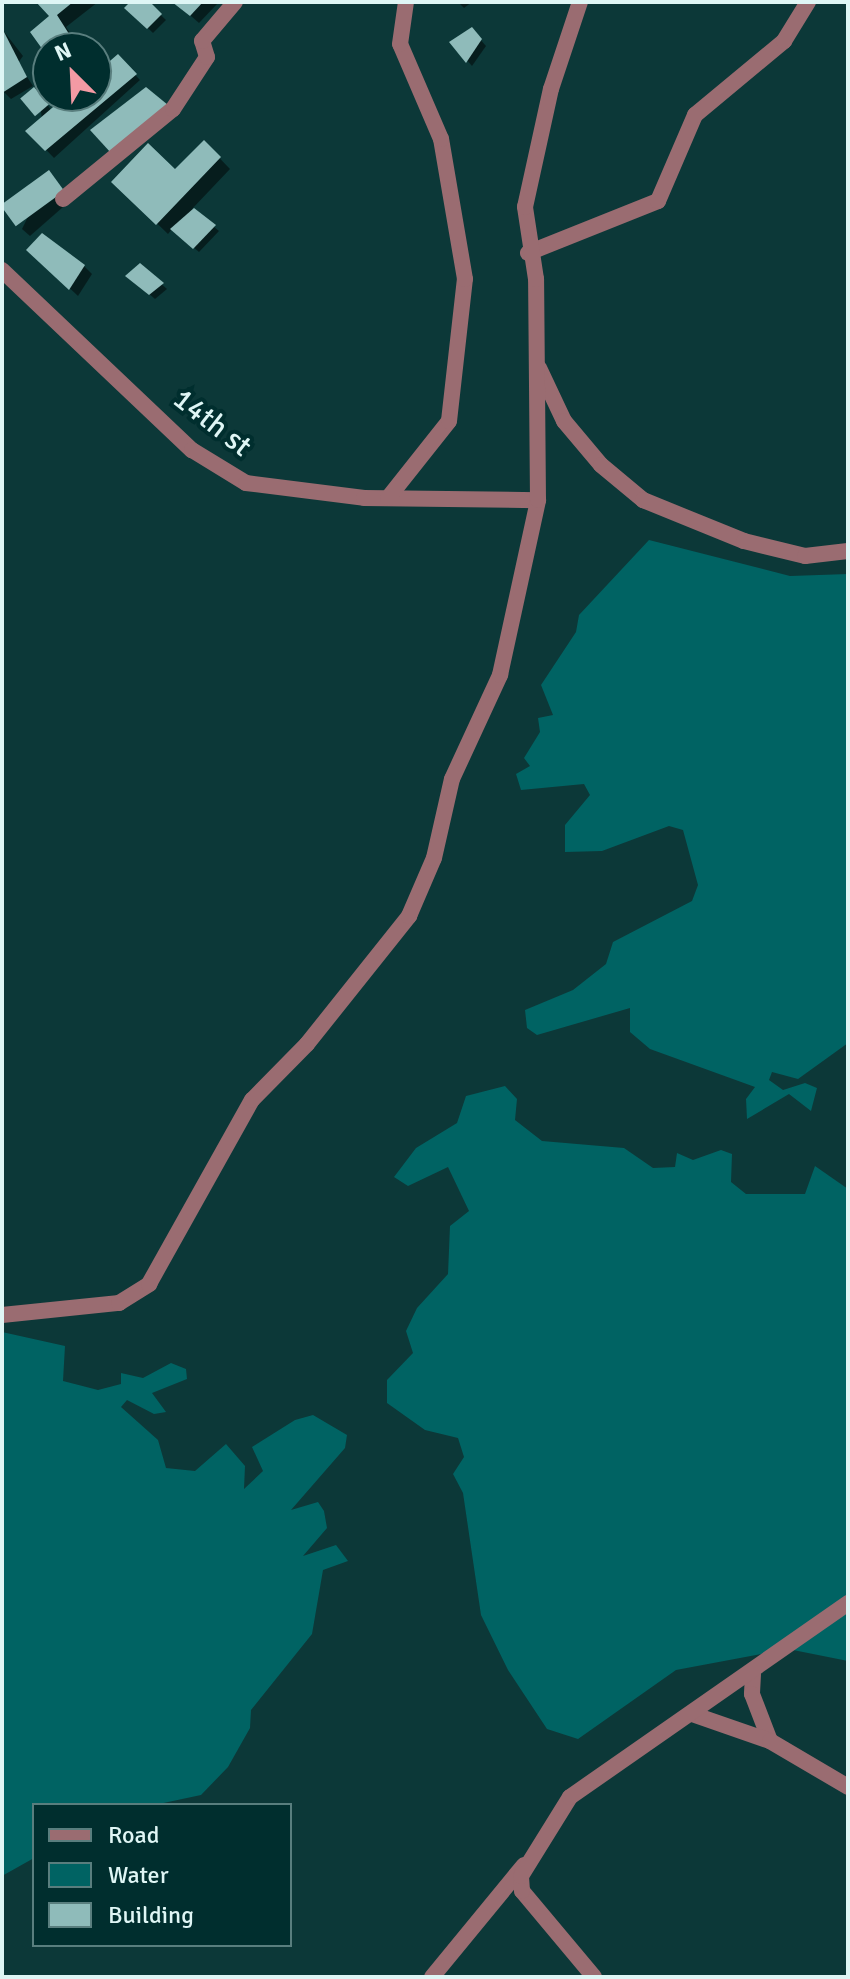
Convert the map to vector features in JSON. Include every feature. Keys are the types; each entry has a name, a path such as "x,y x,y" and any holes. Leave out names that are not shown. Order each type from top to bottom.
{"street":[{"path":"63,199 173,109 207,57 202,41 235,2"},
{"path":"388,498 449,421 465,279 441,139 400,44 406,2"},
{"path":"2,1315 119,1303 149,1284 252,1100 307,1044 409,916 434,858 452,779 500,675 538,500 536,279 528,253 525,207 539,133 580,2"},
{"path":"528,253 658,201 695,115 784,41 808,2"},
{"name":"14th st","path":"2,270 216,468 246,483 388,498 538,500"},
{"path":"536,363 564,421 601,465 643,500 744,541 805,556 848,551"},
{"path":"594,1977 528,1906 521,1876 570,1797 753,1674 848,1603"},
{"path":"753,1674 752,1694 770,1741"},
{"path":"692,1714 770,1741 848,1787"},
{"path":"432,1977 458,1937 531,1859"}],"water":[{"path":"649,540 790,576 848,574 848,1043 798,1079 772,1072 769,1080 783,1090 805,1083 817,1088 811,1111 789,1094 747,1119 746,1099 755,1087 650,1049 630,1032 630,1008 537,1035 527,1028 525,1010 573,990 606,964 613,942 692,901 698,885 683,830 669,826 602,851 565,852 565,825 590,795 584,784 521,790 516,774 530,766 524,758 540,732 538,718 553,715 541,685 576,632 579,615"},
{"path":"505,1086 517,1099 515,1120 542,1141 624,1148 653,1168 675,1167 677,1153 693,1160 721,1150 732,1154 731,1182 746,1194 805,1194 815,1166 848,1189 848,1661 788,1649 676,1670 578,1739 547,1729 508,1670 481,1615 463,1493 453,1474 464,1457 458,1438 425,1430 387,1403 387,1380 413,1353 406,1331 417,1308 448,1274 450,1226 469,1211 448,1167 408,1186 394,1177 416,1148 457,1123 466,1096"},
{"path":"2,1332 65,1346 63,1381 98,1390 121,1384 121,1373 143,1378 171,1363 186,1369 187,1379 152,1393 166,1412 154,1414 127,1400 121,1407 158,1440 166,1468 195,1471 226,1444 245,1466 244,1489 263,1471 252,1447 295,1420 313,1415 347,1435 345,1448 291,1510 318,1502 324,1511 327,1528 303,1556 336,1545 348,1561 323,1570 312,1634 251,1710 250,1728 228,1767 201,1795 163,1803 32,1803 32,1859 2,1876"}],"building":[{"path":"36,2 73,2 57,15 68,32 32,32 32,35 30,32 49,16"},
{"path":"130,2 150,2 162,14 147,29 124,8"},
{"path":"172,2 203,2 190,16"},
{"path":"472,27 482,39 466,63 449,42"},
{"path":"2,28 27,77 2,93"},
{"path":"118,54 137,74 112,95 112,59"},
{"path":"146,87 168,105 111,153 90,130"},
{"path":"32,89 32,112 40,112 35,116 20,99"},
{"path":"47,112 92,112 45,151 25,131"},
{"path":"204,140 221,157 156,225 111,182 148,143 175,169"},
{"path":"49,170 64,191 16,226 2,204"},
{"path":"194,208 216,225 193,249 170,229"},
{"path":"42,233 85,265 69,290 26,250"},
{"path":"140,263 164,283 149,295 125,276"}]}
